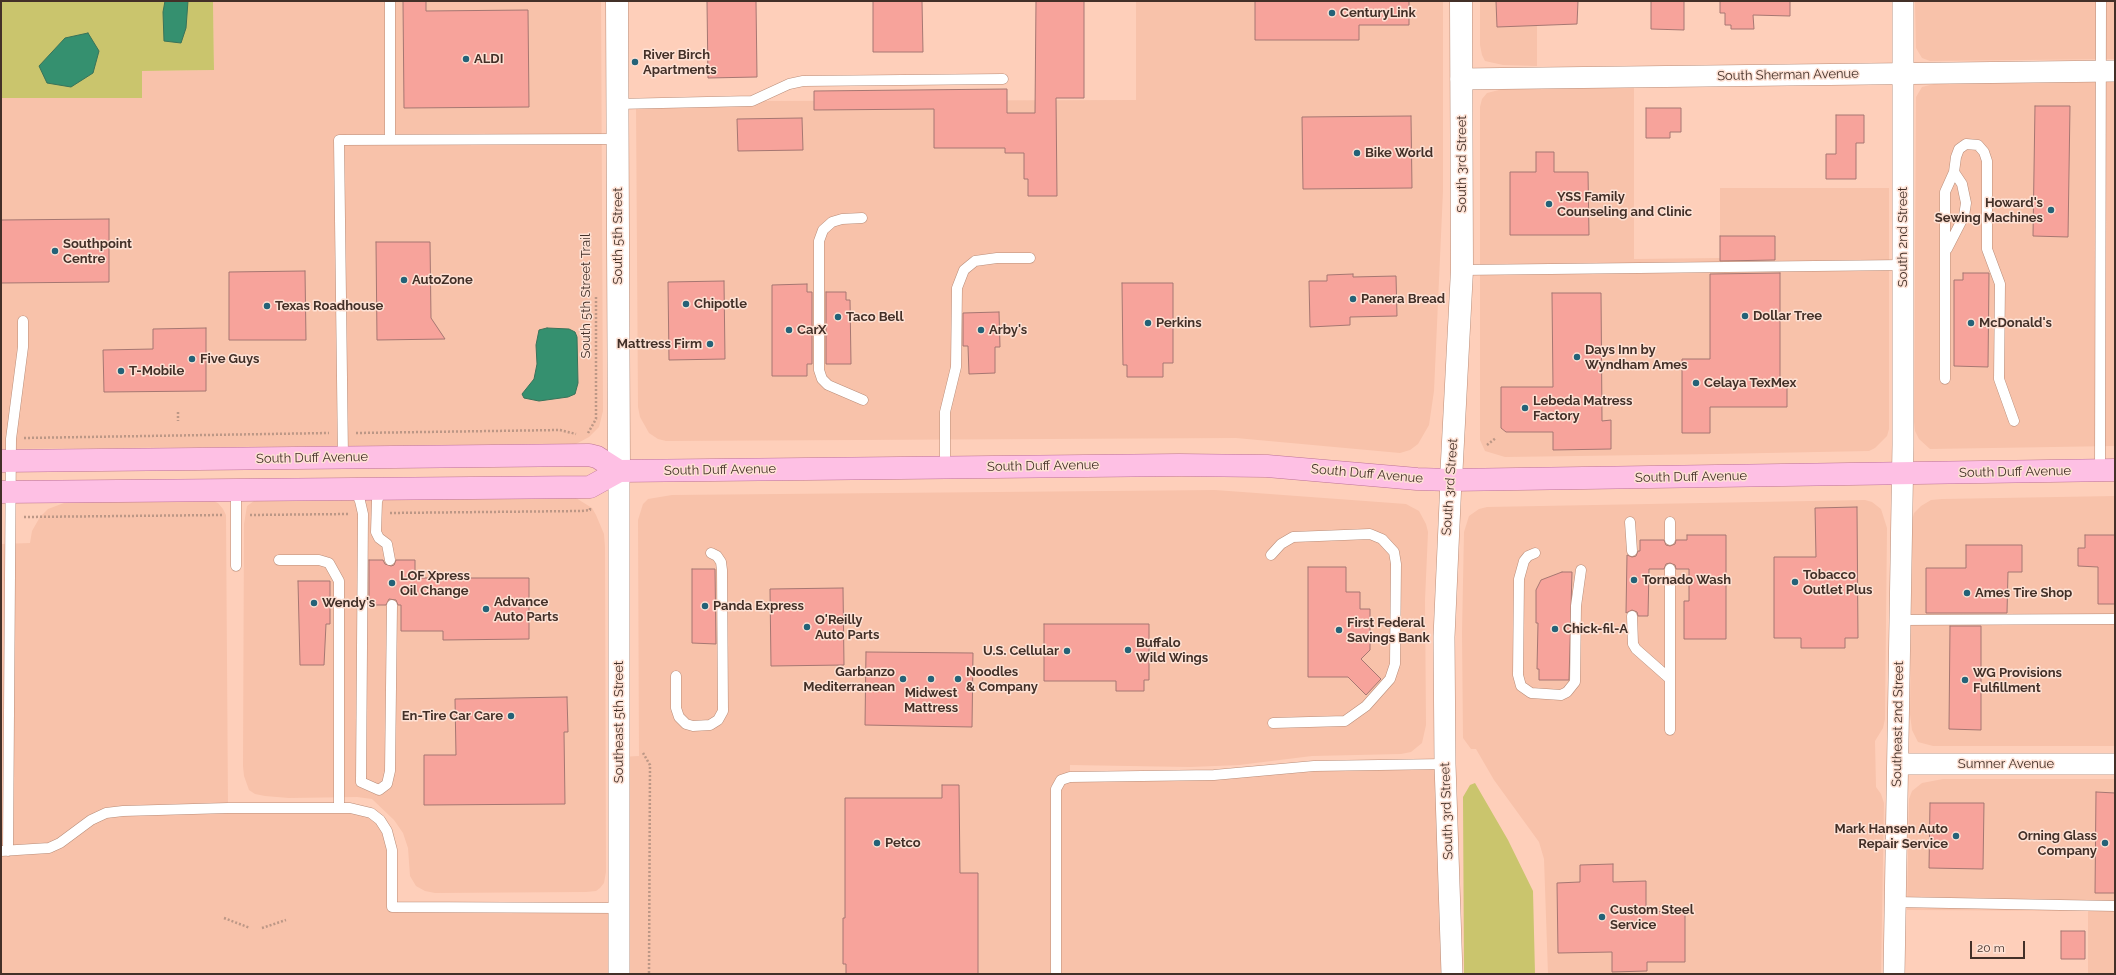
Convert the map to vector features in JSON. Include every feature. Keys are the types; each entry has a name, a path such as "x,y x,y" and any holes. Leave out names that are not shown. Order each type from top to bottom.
{"main road":[{"name":"South 5th Street","path":"617,1 619,471"},
{"name":"South 3rd Street","path":"1451,480 1462,270 1461,1"},
{"name":"South Duff Avenue","path":"6,461 589,455 597,457 619,471"},
{"name":"South Duff Avenue","path":"6,492 590,487 619,471 1220,464 1267,466 1417,479 1451,480 2108,470"}],"street":[{"name":"South 2nd Street","path":"1903,1 1903,473"},
{"name":"South Sherman Avenue","path":"1461,79 2108,71"},
{"name":"Southeast 5th Street","path":"619,471 619,974"},
{"name":"Southeast 2nd Street","path":"1894,974 1903,473"},
{"name":"South 3rd Street","path":"1451,480 1444,637 1445,764 1452,974"},
{"name":"Sumner Avenue","path":"1898,764 2115,764"}],"lane":[{"path":"390,1 390,140"},
{"path":"2101,1 2108,71 2108,470"},
{"path":"617,104 752,101 789,84 803,81 1003,78"},
{"path":"343,457 339,140 618,139"},
{"path":"1945,379 1945,192 1954,172 1956,157 1959,149 1966,144 1978,145 1984,152 1987,161 1987,249 2000,284 1999,379 2014,421"},
{"path":"1945,252 1964,216 1966,202 1962,184 1954,172"},
{"path":"862,218 842,219 832,222 823,230 819,241 819,370 822,379 828,385 863,400"},
{"path":"945,467 945,412 956,367 957,288 964,270 975,261 996,258 1030,258"},
{"path":"1462,270 1903,265"},
{"path":"23,321 22,347 11,439 6,461 5,851 49,848 60,843 91,820 106,813 123,811 221,808 362,809 371,813 380,820 387,831 392,850 392,907 619,908"},
{"path":"355,489 363,514 361,782 379,790 387,784 390,771 392,605"},
{"path":"382,489 377,501 376,532 379,538 387,544 390,560"},
{"path":"236,490 236,566"},
{"path":"1630,522 1632,551"},
{"path":"1670,522 1670,540"},
{"path":"1271,556 1281,544 1293,537 1370,534 1382,539 1394,552 1396,564 1395,664 1390,679 1366,706 1345,721 1273,722"},
{"path":"676,676 676,708 679,717 686,724 694,726 710,726 718,720 723,711 722,570 721,562 717,556 711,553"},
{"path":"1535,553 1528,556 1524,561 1520,568 1519,579 1518,675 1521,686 1531,693 1561,695 1567,692 1575,682 1576,606 1580,570"},
{"path":"279,560 319,560 329,563 339,581 339,808"},
{"path":"1670,569 1670,730"},
{"path":"1632,616 1633,644 1636,649 1670,679"},
{"path":"1900,620 2115,619"},
{"path":"1056,974 1056,789 1061,780 1070,777 1214,775 1314,766 1445,764"},
{"path":"1895,902 2115,906"}],"path":[{"name":"South 5th Street Trail","path":"361,433 560,430 582,435 588,433 596,420 596,292"},
{"path":"178,412 178,421"},
{"path":"38,438 327,433"},
{"path":"1487,445 1496,438"},
{"path":"376,514 590,510"},
{"path":"244,515 363,514"},
{"path":"40,517 226,515"},
{"path":"643,753 650,765 649,974"},
{"path":"224,918 250,928"},
{"path":"262,928 286,920"}],"shaded area":[{"path":"1,1 213,1 214,70 142,71 142,98 1,98"},
{"path":"165,1 188,1 186,28 181,43 164,41 163,12"},
{"path":"213,1 601,1 603,411 599,427 589,437 576,444 1,449 1,98 141,98 141,71 214,70"},
{"path":"1136,1 1443,1 1443,191 1434,391 1429,425 1418,444 1410,450 1400,453 1236,438 666,441 658,439 649,433 640,417 638,407 636,104 752,101 1136,100"},
{"path":"1480,1 1537,1 1537,66 1503,65 1485,61 1480,45"},
{"path":"1915,1 2115,1 2115,59 1930,61 1922,58 1916,48"},
{"path":"88,33 99,51 93,73 71,87 47,83 39,66 65,38"},
{"path":"2115,81 2115,446 1930,449 1919,439 1915,431 1914,422 1916,97 1922,87 1938,83"},
{"path":"1634,86 1634,259 1720,258 1720,188 1889,188 1889,429 1887,436 1875,448 1869,451 1505,457 1485,451 1480,440 1480,107 1482,99 1487,93 1507,88"},
{"path":"547,328 569,329 575,332 577,337 578,383 575,394 568,397 539,401 524,398 522,394 534,379 537,364 536,345 539,330"},
{"path":"1215,490 1406,504 1419,511 1426,524 1428,532 1425,600 1426,725 1422,743 1411,752 1401,754 1312,756 1239,765 1190,767 1070,765 1070,776 1445,764 1452,974 1,974 1,544 30,543 32,531 40,517 48,509 64,503 88,501 211,500 218,503 223,509 226,515 228,808 362,809 387,831 392,907 619,908 619,757 639,756 638,520 643,504 648,499 672,495"},
{"path":"2115,496 2115,746 1933,746 1918,742 1912,730 1910,714 1912,521 1914,513 1921,506 1931,500 1942,499"},
{"path":"576,498 592,508 604,534 605,547 606,872 604,883 600,888 596,891 586,892 435,893 425,891 416,886 410,876 408,848 403,833 394,820 372,799 357,797 289,798 255,794 249,790 244,776 243,766 244,524 247,506 254,501"},
{"path":"1865,500 1872,502 1881,509 1887,528 1885,719 1883,728 1875,741 1876,787 1881,794 1884,803 1881,974 1548,974 1544,859 1539,842 1494,780 1476,749 1471,749 1463,738 1462,633 1464,532 1469,516 1479,509 1487,507"},
{"path":"1943,779 2115,779 2115,974 2088,974 2088,911 1907,910 1909,799 1912,791 1922,783"},
{"path":"1475,783 1508,840 1533,891 1535,974 1464,974 1463,797 1470,785"}],"building":[{"name":"ALDI","path":"403,1 426,1 426,11 528,10 529,107 404,108"},
{"path":"707,1 756,1 757,77 708,78"},
{"path":"873,1 922,1 923,52 873,52"},
{"path":"1036,1 1084,1 1084,98 1056,98 1057,196 1028,196 1028,179 1024,179 1024,153 1005,153 1005,148 934,148 934,109 814,110 814,91 1007,89 1007,113 1035,113"},
{"name":"CenturyLink","path":"1255,1 1409,1 1409,25 1359,25 1359,40 1255,40"},
{"path":"1496,1 1578,1 1577,24 1497,27"},
{"path":"1651,1 1684,1 1684,30 1651,29"},
{"path":"1720,1 1790,1 1790,16 1753,15 1754,29 1731,29 1731,25 1725,25 1725,13 1720,13"},
{"path":"2035,106 2070,106 2068,237 2033,236"},
{"path":"1646,108 1681,108 1681,132 1670,132 1670,138 1646,138"},
{"path":"1836,115 1864,115 1864,143 1856,143 1856,179 1826,179 1826,154 1836,154"},
{"name":"Bike World","path":"1411,116 1412,188 1303,189 1302,117"},
{"path":"802,118 803,150 738,151 737,119"},
{"name":"YSS Family Counseling and Clinic","path":"1536,152 1554,152 1554,172 1588,172 1589,235 1510,235 1510,172 1536,172"},
{"name":"Southpoint Centre","path":"109,219 109,282 1,283 1,220"},
{"path":"1720,236 1775,236 1775,260 1720,261"},
{"name":"AutoZone","path":"376,242 430,242 431,318 445,339 377,340"},
{"name":"Texas Roadhouse","path":"305,271 306,340 229,340 229,272"},
{"name":"Dollar Tree","path":"1780,273 1780,383 1787,383 1787,407 1710,407 1710,433 1682,433 1682,359 1710,359 1710,274"},
{"name":"McDonald's","path":"1963,273 1989,273 1988,367 1954,366 1954,280 1963,280"},
{"name":"Panera Bread","path":"1353,274 1353,277 1396,276 1397,316 1350,317 1350,325 1310,327 1309,281 1327,281 1327,275"},
{"path":"724,281 725,359 669,360 668,282"},
{"name":"Perkins","path":"1122,283 1173,283 1173,363 1163,363 1163,377 1127,377 1127,365 1123,365"},
{"name":"CarX","path":"807,284 807,292 812,292 812,364 807,364 807,376 772,376 772,285"},
{"name":"Taco Bell","path":"826,292 846,292 846,300 850,300 851,364 826,364"},
{"name":"Days Inn by Wyndham Ames","path":"1552,293 1601,293 1602,421 1611,420 1611,449 1553,450 1553,432 1506,432 1501,428 1501,387 1553,387"},
{"name":"Arby's","path":"999,312 1000,347 995,347 995,373 969,374 968,346 963,346 963,313"},
{"path":"206,328 206,391 104,392 103,350 153,349 153,329"},
{"path":"1857,507 1858,638 1845,638 1845,648 1801,648 1801,638 1774,638 1774,557 1816,557 1815,508"},
{"path":"1687,535 1726,535 1726,639 1684,639 1684,601 1689,601 1689,569 1676,569 1675,565 1670,563 1666,564 1664,569 1649,569 1648,616 1638,616 1637,612 1632,610 1626,613 1627,555 1632,557 1636,556 1638,551 1640,551 1640,540 1664,540 1666,545 1670,546 1675,544 1676,540 1687,540"},
{"path":"2085,535 2115,535 2115,604 2098,604 2098,567 2078,566 2078,548 2085,548"},
{"name":"Ames Tire Shop","path":"1966,545 2022,545 2022,572 2008,572 2007,613 1926,613 1926,568 1966,568"},
{"path":"369,560 383,560 385,564 391,566 394,565 396,560 415,560 415,578 529,578 529,639 443,640 443,631 401,631 401,605 398,605 396,600 389,599 386,605 369,605"},
{"name":"First Federal Savings Bank","path":"1308,567 1346,567 1346,592 1360,592 1360,609 1370,609 1370,650 1361,659 1381,679 1366,695 1348,677 1308,677"},
{"name":"Panda Express","path":"692,569 715,569 716,644 692,643"},
{"name":"Chick-fil-A","path":"1562,572 1572,572 1569,680 1539,680 1539,669 1537,669 1538,623 1536,623 1536,590 1541,580"},
{"name":"Wendy's","path":"298,581 330,581 330,624 326,624 324,665 300,665"},
{"name":"O'Reilly Auto Parts","path":"843,588 844,665 771,666 770,589"},
{"path":"1044,624 1149,624 1149,680 1144,680 1144,691 1116,691 1116,681 1044,681"},
{"name":"WG Provisions Fulfillment","path":"1950,626 1981,626 1981,730 1949,729"},
{"path":"866,652 973,653 972,727 865,725"},
{"path":"567,697 568,732 564,732 565,804 424,805 424,755 456,755 455,699"},
{"path":"942,785 959,785 960,873 978,873 978,974 846,974 846,964 843,964 843,918 845,918 845,798 942,798"},
{"name":"Orning Glass Company","path":"2096,792 2115,793 2115,893 2095,893"},
{"name":"Mark Hansen Auto Repair Service","path":"1930,803 1984,803 1983,869 1929,868"},
{"name":"Custom Steel Service","path":"1613,864 1613,882 1646,881 1646,912 1685,911 1685,962 1647,962 1647,971 1612,972 1612,952 1558,953 1557,883 1580,882 1580,865"},
{"path":"2061,931 2085,931 2085,959 2061,959"}],"place":[{"name":"CenturyLink","path":"1332,13"},
{"name":"ALDI","path":"466,59"},
{"name":"River Birch Apartments","path":"635,62"},
{"name":"Bike World","path":"1357,153"},
{"name":"YSS Family Counseling and Clinic","path":"1549,204"},
{"name":"Howard's Sewing Machines","path":"2051,210"},
{"name":"Southpoint Centre","path":"55,251"},
{"name":"AutoZone","path":"404,280"},
{"name":"Panera Bread","path":"1353,299"},
{"name":"Chipotle","path":"686,304"},
{"name":"Texas Roadhouse","path":"267,306"},
{"name":"Dollar Tree","path":"1745,316"},
{"name":"Taco Bell","path":"838,317"},
{"name":"Perkins","path":"1148,323"},
{"name":"McDonald's","path":"1971,323"},
{"name":"CarX","path":"789,330"},
{"name":"Arby's","path":"981,330"},
{"name":"Mattress Firm","path":"710,344"},
{"name":"Days Inn by Wyndham Ames","path":"1577,357"},
{"name":"Five Guys","path":"192,359"},
{"name":"T-Mobile","path":"121,371"},
{"name":"Celaya TexMex","path":"1696,383"},
{"name":"Lebeda Matress Factory","path":"1525,408"},
{"name":"Tornado Wash","path":"1634,580"},
{"name":"Tobacco Outlet Plus","path":"1795,582"},
{"name":"LOF Xpress Oil Change","path":"392,583"},
{"name":"Ames Tire Shop","path":"1967,593"},
{"name":"Wendy's","path":"314,603"},
{"name":"Panda Express","path":"705,606"},
{"name":"Advance Auto Parts","path":"486,609"},
{"name":"O'Reilly Auto Parts","path":"807,627"},
{"name":"Chick-fil-A","path":"1555,629"},
{"name":"First Federal Savings Bank","path":"1339,630"},
{"name":"Buffalo Wild Wings","path":"1128,650"},
{"name":"U.S. Cellular","path":"1067,651"},
{"name":"Garbanzo Mediterranean","path":"903,679"},
{"name":"Midwest Mattress","path":"931,679"},
{"name":"Noodles & Company","path":"958,679"},
{"name":"WG Provisions Fulfillment","path":"1965,680"},
{"name":"En-Tire Car Care","path":"511,716"},
{"name":"Mark Hansen Auto Repair Service","path":"1956,836"},
{"name":"Petco","path":"877,843"},
{"name":"Orning Glass Company","path":"2105,843"},
{"name":"Custom Steel Service","path":"1602,917"}]}
